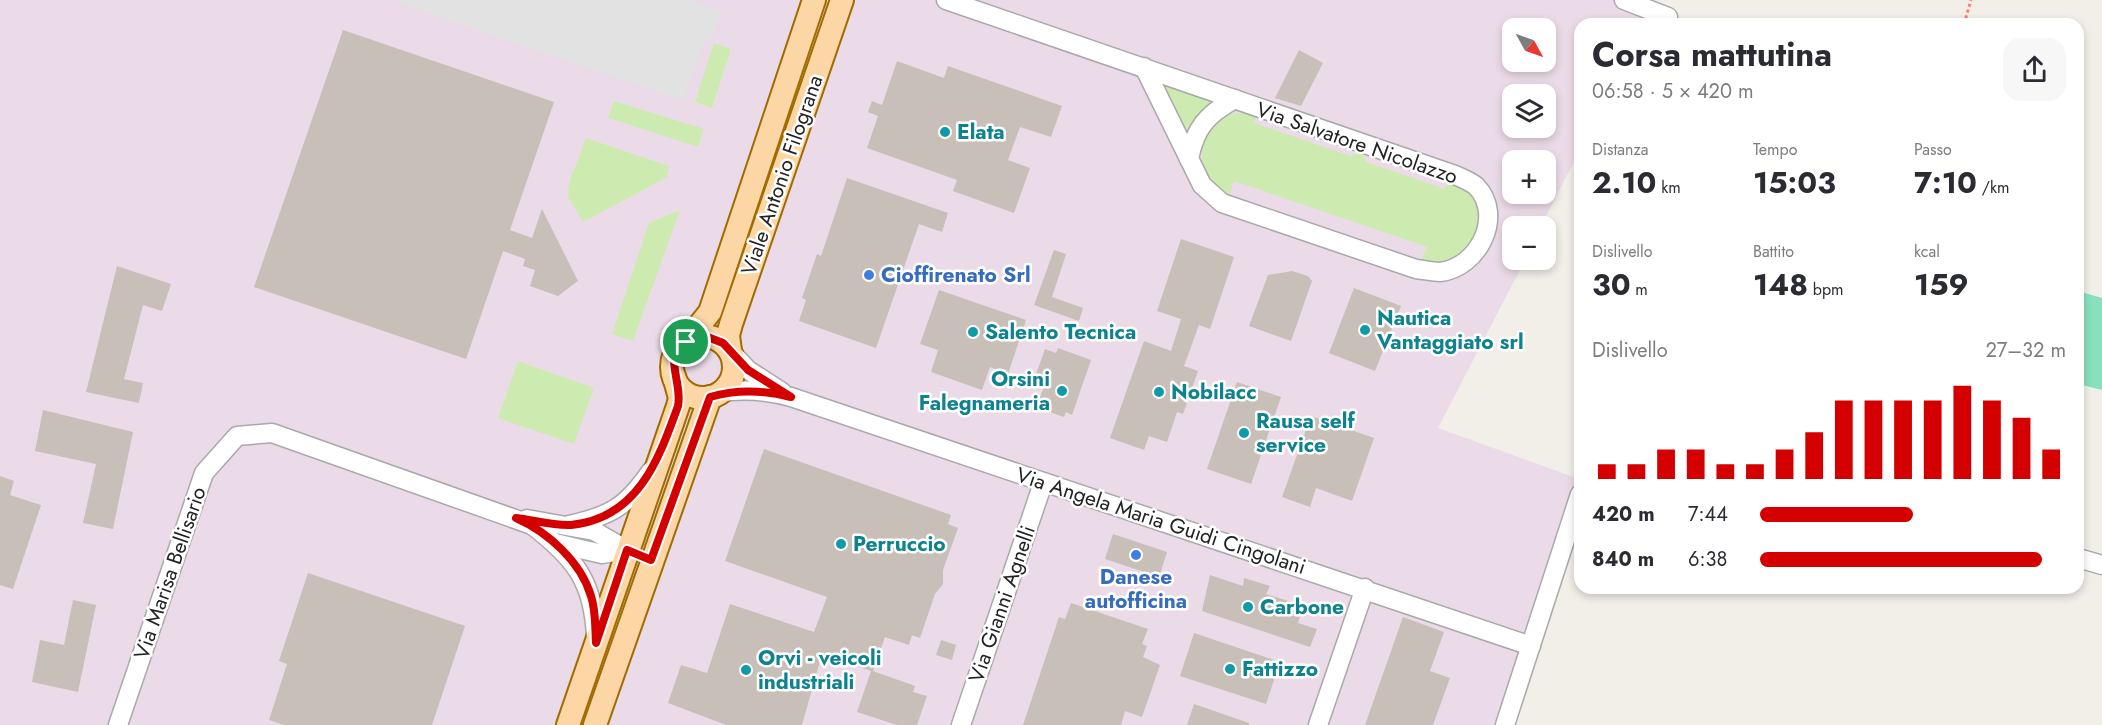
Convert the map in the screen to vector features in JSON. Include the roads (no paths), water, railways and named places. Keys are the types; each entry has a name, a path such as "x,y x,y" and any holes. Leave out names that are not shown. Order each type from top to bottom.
{"main road":[{"name":"Viale Antonio Filograna","path":"686,342 710,312 814,0"},
{"name":"Viale Antonio Filograna","path":"730,351 728,345 731,324 842,0"},
{"path":"568,725 680,398 674,376 674,357 686,342 705,336 715,338 730,351 734,370 727,387 715,395 701,398 684,391 674,376"},
{"path":"595,725 651,560 715,395"},
{"path":"627,550 651,560"}],"street":[{"name":"Via Salvatore Nicolazzo","path":"946,0 1144,67 1455,175 1476,186 1488,205 1486,239 1463,264 1440,272 1416,270 1222,203 1202,185 1144,67"},
{"path":"1624,0 1668,17"},
{"path":"806,23 832,31"},
{"name":"Via Salvatore Nicolazzo","path":"1188,159 1192,142 1208,118 1214,111 1235,99"},
{"path":"730,351 748,370 791,397"},
{"path":"715,395 732,390 774,393 791,397"},
{"name":"Via Angela Maria Guidi Cingolani","path":"791,397 1043,483 1365,588 1531,646"},
{"name":"Via Marisa Bellisario","path":"118,725 204,473 237,436 272,433 532,525 555,543 578,570 591,596 596,643"},
{"name":"Via Marisa Bellisario","path":"569,525 606,515 626,504 660,457"},
{"name":"Via Gianni Agnelli","path":"961,725 1043,483"},
{"path":"1505,725 1574,513"},
{"name":"Via Marisa Bellisario","path":"516,518 569,525 594,531 627,550"},
{"name":"Via Marisa Bellisario","path":"555,543 602,554 627,550"},
{"path":"2084,560 2102,566"},
{"path":"1318,725 1365,588"}],"place":[{"name":"Elata","path":"945,132"},
{"name":"Cioffirenato Srl","path":"869,275"},
{"name":"Nautica Vantaggiato srl","path":"1365,330"},
{"name":"Salento Tecnica","path":"973,332"},
{"name":"Orsini Falegnameria","path":"1062,391"},
{"name":"Nobilacc","path":"1159,392"},
{"name":"Rausa self service","path":"1244,433"},
{"name":"Perruccio","path":"841,544"},
{"name":"Danese autofficina","path":"1136,555"},
{"name":"Carbone","path":"1248,607"},
{"name":"Fattizzo","path":"1230,669"},
{"name":"Orvi - veicoli industriali","path":"746,670"}]}
